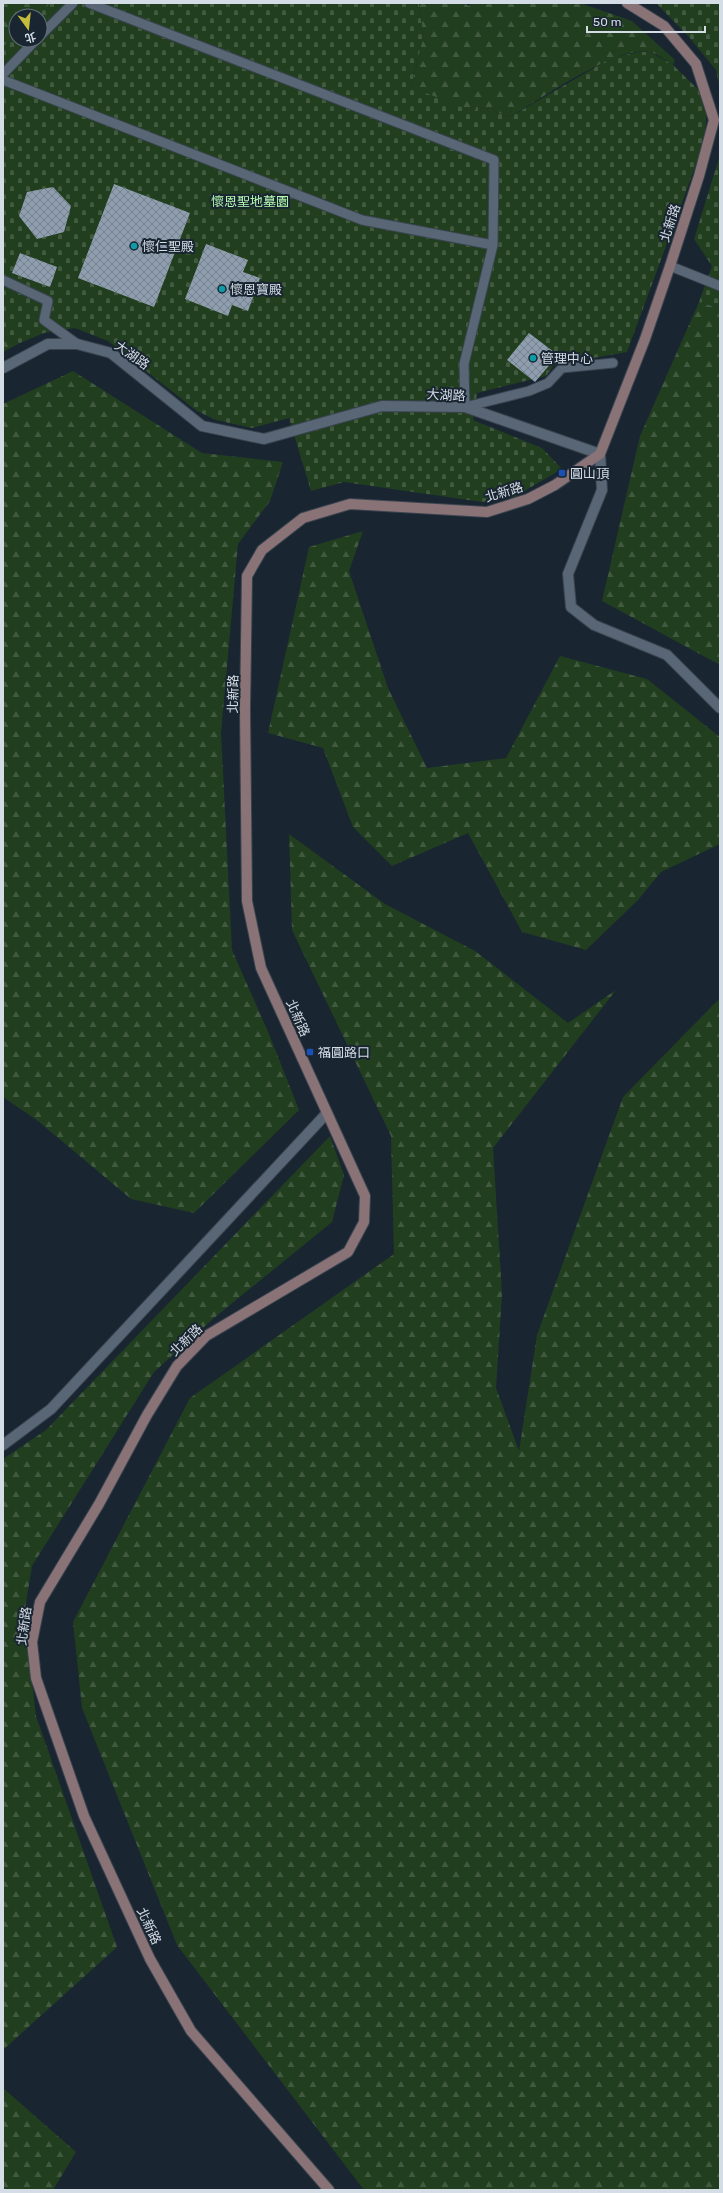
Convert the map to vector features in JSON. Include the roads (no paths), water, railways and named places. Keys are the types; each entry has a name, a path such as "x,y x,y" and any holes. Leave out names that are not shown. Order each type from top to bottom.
{"main road":[{"name":"北新路","path":"329,2190 191,2031 150,1959 84,1816 36,1678 32,1642 40,1602 99,1504 147,1415 177,1366 206,1336 348,1252 364,1222 365,1196 261,968 247,901 245,710 247,576 262,550 303,518 350,504 487,512 535,495 555,485 600,454 645,339 670,266 699,176 714,120 696,64 664,26 627,3"}],"street":[{"name":"大湖路","path":"3,368 48,344 77,344 111,353 202,426 264,439 382,406 465,407 600,454"},
{"path":"600,454 602,490 568,574 571,607 594,625 667,655 720,708"},
{"path":"3,1445 52,1409 327,1112"}],"lane":[{"path":"48,28 73,3"},
{"path":"88,3 494,160 493,245 464,364 465,407 542,386 548,383 562,368 612,363"},
{"path":"3,74 28,48"},
{"path":"3,80 362,220 493,245"},
{"path":"670,266 720,286"},
{"path":"3,280 48,301 44,320 77,344"}],"place":[{"name":"懷仁聖殿","path":"134,246"},
{"name":"懷恩寶殿","path":"222,289"},
{"name":"管理中心","path":"533,358"},
{"name":"圓山頂","path":"562,473"},
{"name":"福圓路口","path":"310,1052"}],"park label":[{"name":"懷恩聖地墓園","path":"250,201"}]}
